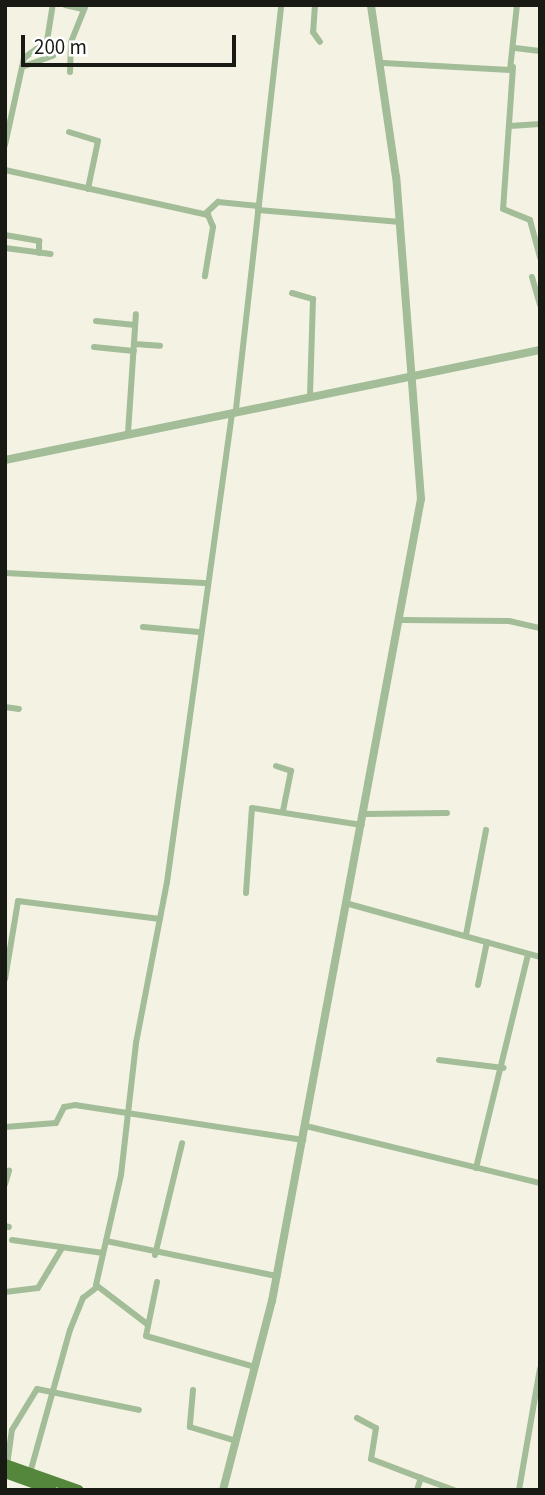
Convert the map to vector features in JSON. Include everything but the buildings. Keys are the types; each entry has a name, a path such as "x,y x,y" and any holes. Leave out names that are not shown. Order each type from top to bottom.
{"highway":[{"path":"6,1467 30,1472 79,1490"},
{"path":"6,1467 52,1490"}],"street":[{"path":"5,145 22,67 27,54 47,41 53,5"},
{"path":"65,5 84,7 71,43 70,72"},
{"path":"30,1472 48,1395 59,1378 83,1298 96,1288 130,1109 160,919 205,583 234,410 281,5"},
{"path":"315,5 313,32 320,42"},
{"path":"223,1490 277,1276 402,620 421,499 400,222 383,64 371,5"},
{"path":"517,5 503,212 530,220 540,258"},
{"path":"515,48 540,51"},
{"path":"22,67 53,56"},
{"path":"383,64 513,67"},
{"path":"510,126 540,124"},
{"path":"69,132 98,141 88,189"},
{"path":"5,170 205,214 213,227 205,276"},
{"path":"205,214 218,202 400,222"},
{"path":"5,235 39,241 39,253"},
{"path":"5,248 51,254"},
{"path":"531,277 540,305"},
{"path":"292,293 313,299 310,396"},
{"path":"128,433 136,314"},
{"path":"96,321 135,325"},
{"path":"94,347 160,346"},
{"path":"5,460 234,410 413,379 540,351"},
{"path":"5,573 205,583"},
{"path":"402,620 509,621 540,628"},
{"path":"143,627 199,632"},
{"path":"5,707 19,709"},
{"path":"276,766 291,771 283,811"},
{"path":"246,893 251,808 364,825"},
{"path":"366,814 447,813"},
{"path":"466,935 486,830"},
{"path":"5,979 18,901 160,919"},
{"path":"348,904 540,957"},
{"path":"478,985 487,942"},
{"path":"475,1168 504,1068 528,954"},
{"path":"439,1060 504,1068"},
{"path":"5,1127 56,1123 69,1105 130,1109 303,1139"},
{"path":"306,1126 540,1183"},
{"path":"155,1255 182,1143"},
{"path":"5,1184 9,1171"},
{"path":"12,1241 103,1253"},
{"path":"106,1241 155,1255 277,1276"},
{"path":"5,1292 38,1288 62,1248"},
{"path":"157,1282 147,1324 151,1339 255,1367"},
{"path":"96,1288 147,1324"},
{"path":"519,1490 540,1369"},
{"path":"6,1467 12,1430 27,1401 37,1389 48,1395 139,1410"},
{"path":"193,1390 190,1427 236,1441"},
{"path":"356,1418 376,1428 371,1459 454,1490"},
{"path":"417,1490 421,1478"}]}
